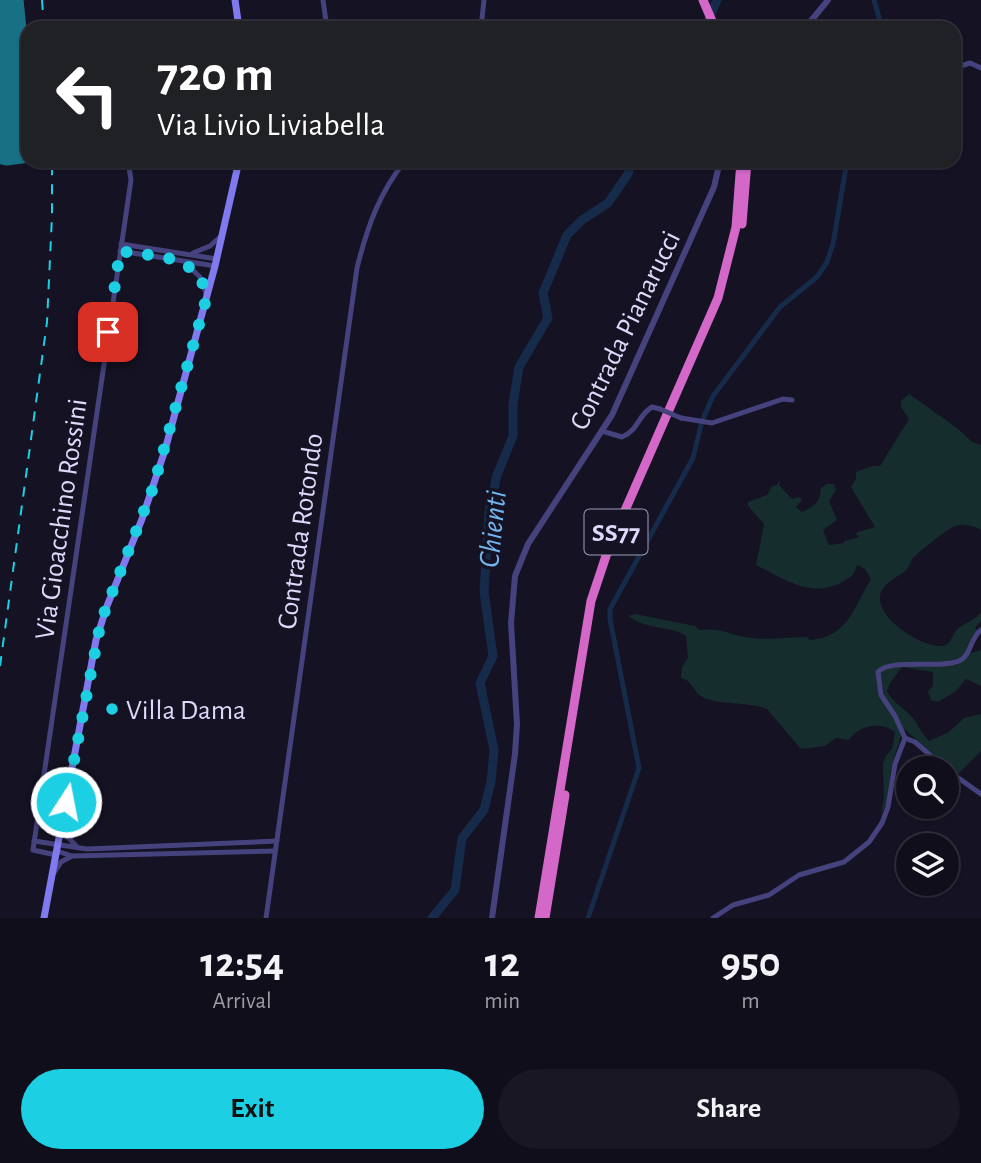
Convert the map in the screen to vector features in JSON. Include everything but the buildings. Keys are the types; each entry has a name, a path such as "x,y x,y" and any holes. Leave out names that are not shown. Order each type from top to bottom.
{"highway":[{"path":"703,0 714,21"},
{"path":"709,0 715,21"},
{"name":"SS77","path":"539,918 591,601 609,547 722,286 736,227 740,168"},
{"name":"SS77","path":"545,918 597,602 611,556 727,288 742,228 746,168"}],"main road":[{"path":"44,918 101,621 153,488 216,263 238,168"}],"street":[{"path":"236,4 241,0"},
{"path":"323,0 326,21"},
{"path":"482,21 484,0"},
{"path":"811,21 828,0"},
{"path":"961,66 970,63 981,68"},
{"name":"Via Gioacchino Rossini","path":"57,850 33,850 131,180 129,168"},
{"name":"Contrada Rotondo","path":"266,918 357,268 372,215 400,168"},
{"name":"Contrada Pianarucci","path":"492,918 515,754 517,724 511,623 515,576 528,544 602,431 623,391 714,187 718,168"},
{"path":"187,255 210,246 225,228"},
{"path":"121,244 187,255 216,263"},
{"path":"157,258 158,250"},
{"path":"120,251 184,262 216,263"},
{"path":"184,262 196,272 207,296"},
{"path":"602,431 622,437 635,429 645,412 652,407 681,418 712,423 783,399 792,401"},
{"path":"931,756 915,742 905,738 881,695 878,672 886,666 945,665 962,660 966,657 972,639 981,630"},
{"path":"713,918 733,905 769,895 800,874 844,862 862,848 882,823 892,794 895,764 905,738"},
{"path":"959,778 981,794"},
{"path":"62,822 68,838 77,847"},
{"path":"34,841 72,856 275,851"},
{"path":"57,850 77,847 87,849 276,841"},
{"path":"52,877 61,862 72,856"}],"green space":[{"path":"909,394 972,442 981,445 981,530 972,526 955,526 915,556 907,569 882,589 882,608 904,632 924,643 942,646 947,644 959,628 981,612 981,621 975,628 978,631 968,654 981,650 981,686 966,679 956,691 938,702 931,700 928,692 933,686 933,672 902,667 887,691 912,717 929,741 949,732 964,718 981,714 981,751 959,773 959,756 935,756 903,728 892,766 887,802 881,814 884,798 883,763 892,749 895,732 884,726 871,726 858,731 849,740 836,738 825,746 801,749 767,709 708,699 698,694 688,681 681,678 682,667 688,658 686,636 673,630 644,624 628,616 635,614 695,626 699,630 715,630 759,639 808,637 809,640 833,634 848,619 871,579 865,569 857,565 854,573 846,580 832,586 809,588 756,565 764,524 748,506 748,502 767,495 780,479 779,485 792,499 799,497 802,500 796,507 802,512 816,503 821,488 834,484 836,490 829,501 837,520 823,530 829,545 844,543 859,537 855,533 875,527 851,487 856,479 856,472 880,466 909,419 901,407 901,401"}],"waterway":[{"name":"Chienti","path":"708,21 717,0"},
{"path":"874,0 880,21"},
{"name":"Chienti","path":"432,918 455,890 462,838 484,810 491,782 494,750 480,683 493,656 484,592 489,512 497,475 513,436 513,404 519,367 548,318 543,293 567,235 582,220 608,203 630,168"},
{"path":"588,918 639,768 610,609 693,458 702,421 713,396 780,307 817,277 827,262 833,244 846,168"}],"runway":[{"path":"7,0 21,137"},
{"path":"0,74 7,149 21,147"}],"railway":[{"path":"42,0 44,21"},
{"path":"0,666 47,322 52,168"}],"place":[{"name":"Villa Dama","path":"112,709"}],"route":[{"path":"66,802 101,621 142,519 165,450 207,296 203,283 192,267 184,262 120,251 108,332"}]}
